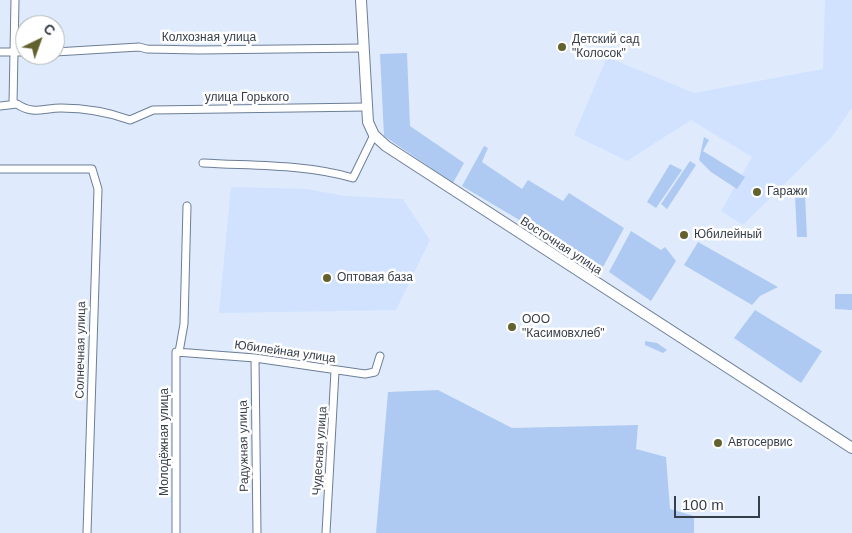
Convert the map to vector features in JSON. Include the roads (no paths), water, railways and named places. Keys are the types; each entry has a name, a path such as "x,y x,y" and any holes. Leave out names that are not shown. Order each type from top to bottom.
{"main road":[{"path":"361,0 366,107 368,122 374,134"},
{"name":"Восточная улица","path":"374,134 386,146 460,196 852,448"}],"street":[{"path":"0,106 13,104 16,0"},
{"name":"Колхозная улица","path":"65,51 139,46 147,49 198,50 364,48"},
{"path":"0,52 13,52"},
{"name":"улица Горького","path":"13,104 17,104 27,110 63,108 108,112 130,120 153,110 366,107"},
{"path":"203,163 334,172 353,178 374,134"},
{"name":"Солнечная улица","path":"0,168 92,170 98,188 95,224 87,533"},
{"path":"178,352 184,324 187,206"},
{"name":"Юбилейная улица","path":"178,352 255,358 365,374 375,372 380,356"},
{"name":"Молодёжная улица","path":"176,533 178,352"},
{"name":"Радужная улица","path":"255,358 256,533"},
{"name":"Чудесная улица","path":"326,533 335,371"}],"place":[{"name":"Детский сад \"Колосок\"","path":"562,47"},
{"name":"Гаражи","path":"757,192"},
{"name":"Юбилейный","path":"684,235"},
{"name":"Оптовая база","path":"327,278"},
{"name":"ООО \"Касимовхлеб\"","path":"512,327"},
{"name":"Автосервис","path":"718,443"}]}
